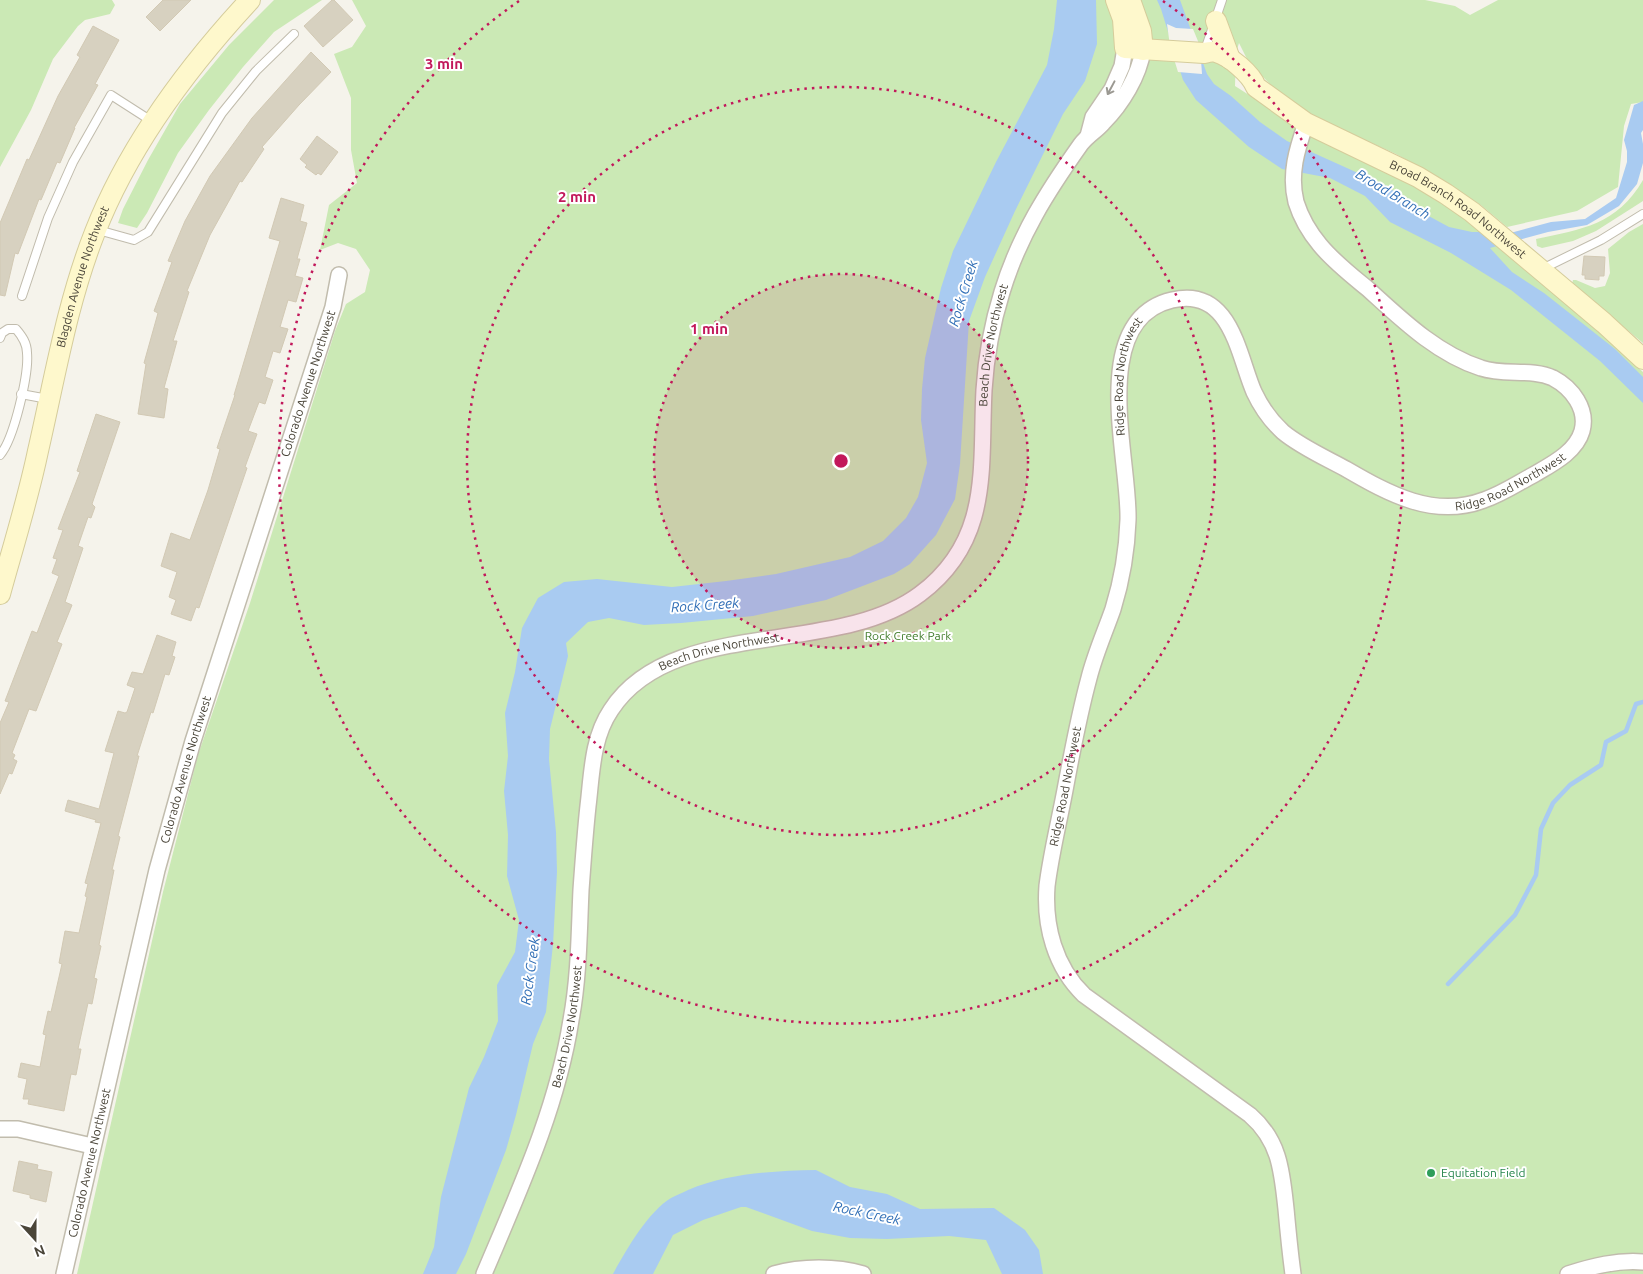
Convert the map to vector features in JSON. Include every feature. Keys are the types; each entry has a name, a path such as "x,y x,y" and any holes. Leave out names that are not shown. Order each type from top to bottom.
{"main road":[{"name":"Blagden Avenue Northwest","path":"0,594 29,490 66,319 96,230 126,166 153,122 192,68 250,0"},
{"name":"Beach Drive Northwest","path":"1122,3 1123,19 1134,49"},
{"path":"1216,21 1230,60"},
{"name":"Broad Branch Road Northwest","path":"1134,49 1202,53 1215,51 1230,60 1253,78 1256,87 1306,123 1426,181 1458,202 1604,322 1643,359"},
{"name":"Broad Branch Road Northwest","path":"1202,53 1212,63 1246,86 1256,87"}],"street":[{"name":"Beach Drive Northwest","path":"484,1274 543,1128 556,1090 567,1045 578,972 582,886 594,756 605,720 620,697 631,687 649,673 669,663 719,648 846,626 878,617 898,608 918,595 946,568 965,540 978,505 983,465 986,367 990,340 1001,294 1012,261 1033,217 1056,180 1088,136 1093,118 1112,89 1122,66 1134,49"},
{"name":"Ridge Road Northwest","path":"1293,1274 1282,1172 1278,1155 1266,1133 1250,1115 1084,995 1069,978 1059,959 1049,928 1046,910 1046,886 1079,720 1091,671 1116,596 1126,550 1128,496 1118,389 1124,347 1139,320 1156,306 1182,299 1208,304 1216,309 1229,325 1257,398 1283,432 1379,488 1408,500 1433,506 1457,507 1481,502 1547,467 1563,456 1578,440 1582,429 1583,416 1576,398 1568,388 1558,381 1537,374 1499,372 1476,366 1446,352 1407,324 1331,258 1316,242 1296,203 1293,173 1299,143 1306,123"},
{"name":"Colorado Avenue Northwest","path":"64,1274 155,878 193,741 333,307 340,275"},
{"path":"0,1129 18,1128 92,1146"},
{"path":"1568,1274 1606,1264 1643,1262"},
{"path":"774,1274 792,1270 821,1268 863,1274"}],"lane":[{"path":"1202,53 1216,21 1222,0"},
{"path":"96,230 134,240 148,232 222,113 256,71 294,34"},
{"path":"22,296 48,218 73,162 111,96 153,122"},
{"path":"1541,270 1601,240 1643,214"},
{"path":"0,338 2,333 8,329 16,329 22,335 28,352 26,378 10,439 0,455"},
{"path":"22,394 50,399"}],"green space":[{"path":"0,0 112,0 115,5 110,14 85,20 78,26 53,59 31,110 0,167"},
{"path":"274,0 322,0 274,32 243,67 178,153 147,213 137,228 118,223 123,209 148,160 180,104 229,45"},
{"name":"Rock Creek Park","path":"352,0 1425,0 1455,6 1470,15 1498,0 1643,0 1643,102 1631,104 1624,126 1618,187 1577,211 1507,227 1482,206 1440,178 1396,154 1314,117 1280,94 1249,63 1239,43 1236,53 1235,86 1324,143 1373,162 1439,198 1481,226 1643,372 1643,1274 77,1274 163,892 198,755 250,603 335,331 346,304 365,292 370,270 356,249 338,243 320,250 329,205 357,183 351,150 351,98 334,54 352,47 366,26"},
{"path":"1643,180 1643,201 1596,231 1573,241 1542,248 1537,246 1536,239 1583,228 1610,216 1633,195"},
{"path":"1643,224 1643,343 1572,284 1573,280 1576,280 1595,288 1605,286 1610,273 1608,249 1629,232"}],"water":[{"name":"Rock Creek","path":"1057,0 1096,0 1097,44 1085,81 1063,114 1015,211 985,277 969,321 960,464 955,499 936,535 910,564 894,574 826,600 753,616 681,623 644,625 609,618 588,622 566,643 568,656 550,729 549,759 556,832 557,872 553,944 546,1012 533,1044 506,1150 466,1254 456,1274 423,1274 434,1247 441,1197 469,1088 498,1021 497,985 515,952 519,920 507,876 508,835 504,791 508,756 505,713 515,672 522,628 538,598 564,582 597,579 672,587 776,574 850,557 883,541 906,518 918,497 927,463 921,420 922,389 925,358 941,288 953,251 996,162 1047,65"},
{"name":"Broad Branch","path":"1157,0 1180,0 1207,74 1214,84 1231,96 1260,122 1287,141 1389,187 1412,207 1449,227 1472,232 1514,232 1551,222 1585,219 1616,198 1627,162 1624,140 1634,105 1643,101 1643,130 1641,133 1643,163 1637,184 1619,206 1587,225 1548,232 1490,248 1512,272 1544,293 1615,349 1643,377 1643,403 1600,361 1511,290 1451,253 1390,222 1365,196 1330,178 1282,169 1249,147 1196,100 1183,80"},
{"name":"Rock Creek","path":"816,1170 850,1187 887,1194 920,1209 994,1208 1025,1230 1039,1250 1043,1274 1002,1274 986,1240 949,1236 887,1239 850,1238 812,1231 746,1207 741,1207 703,1220 673,1235 653,1274 613,1274 646,1222 662,1204 673,1197 703,1184 735,1176 767,1172"}],"pier":[{"path":"1167,24 1176,28 1193,29 1200,46 1202,74 1178,72 1170,46"}],"building":[{"path":"163,0 191,0 160,31 146,17"},
{"path":"332,0 353,20 323,47 304,26"},
{"path":"93,26 119,40 95,84 98,85 74,128 60,163 57,162 41,200 39,199 18,254 15,253 5,296 0,295 0,223 27,159 29,160 58,96 80,57 77,55"},
{"path":"311,52 331,72 262,147 264,149 242,182 240,181 210,235 187,291 189,292 173,341 177,341 164,388 168,389 164,418 138,414 146,364 144,363 158,313 154,311 172,262 168,261 185,221 210,176 252,118"},
{"path":"317,136 338,152 321,175 318,173 316,175 305,167 307,165 300,159"},
{"path":"281,198 304,205 300,221 307,223 297,259 300,259 295,276 303,278 296,302 288,300 280,327 288,329 280,353 273,351 265,377 273,380 265,404 259,402 248,431 257,434 245,467 247,468 199,608 196,607 191,621 171,614 176,600 169,597 177,572 161,566 171,533 190,540 208,490 220,449 217,448 235,395 280,241 269,238"},
{"path":"1584,256 1605,257 1604,276 1599,276 1599,280 1585,279 1585,275 1582,275"},
{"path":"96,414 120,422 92,504 95,507 91,518 88,517 78,546 83,548 65,602 72,605 57,642 62,644 36,711 29,709 12,753 15,755 13,759 17,761 12,774 9,773 0,794 0,723 9,702 5,701 32,631 37,633 59,576 52,573 57,559 53,558 63,530 58,529 80,472 77,471"},
{"path":"157,635 176,642 172,656 175,657 169,675 165,674 153,713 151,712 137,756 139,756 118,836 120,837 112,870 114,870 94,978 97,979 92,1004 88,1003 78,1049 81,1049 76,1075 71,1074 64,1111 28,1104 29,1099 23,1099 27,1079 18,1077 21,1063 40,1067 46,1035 43,1034 48,1011 51,1012 62,964 59,963 65,931 79,933 87,897 85,896 88,884 85,883 101,823 65,811 68,800 99,809 114,753 105,751 118,711 127,712 135,688 127,685 132,672 143,674"},
{"path":"19,1161 38,1165 37,1169 52,1172 46,1202 30,1198 30,1195 13,1191"}],"waterway":[{"path":"1448,984 1515,915 1536,875 1541,829 1553,803 1570,785 1601,765 1606,742 1626,731 1636,704 1643,702"}],"place":[{"name":"Equitation Field","path":"1431,1173"}]}
